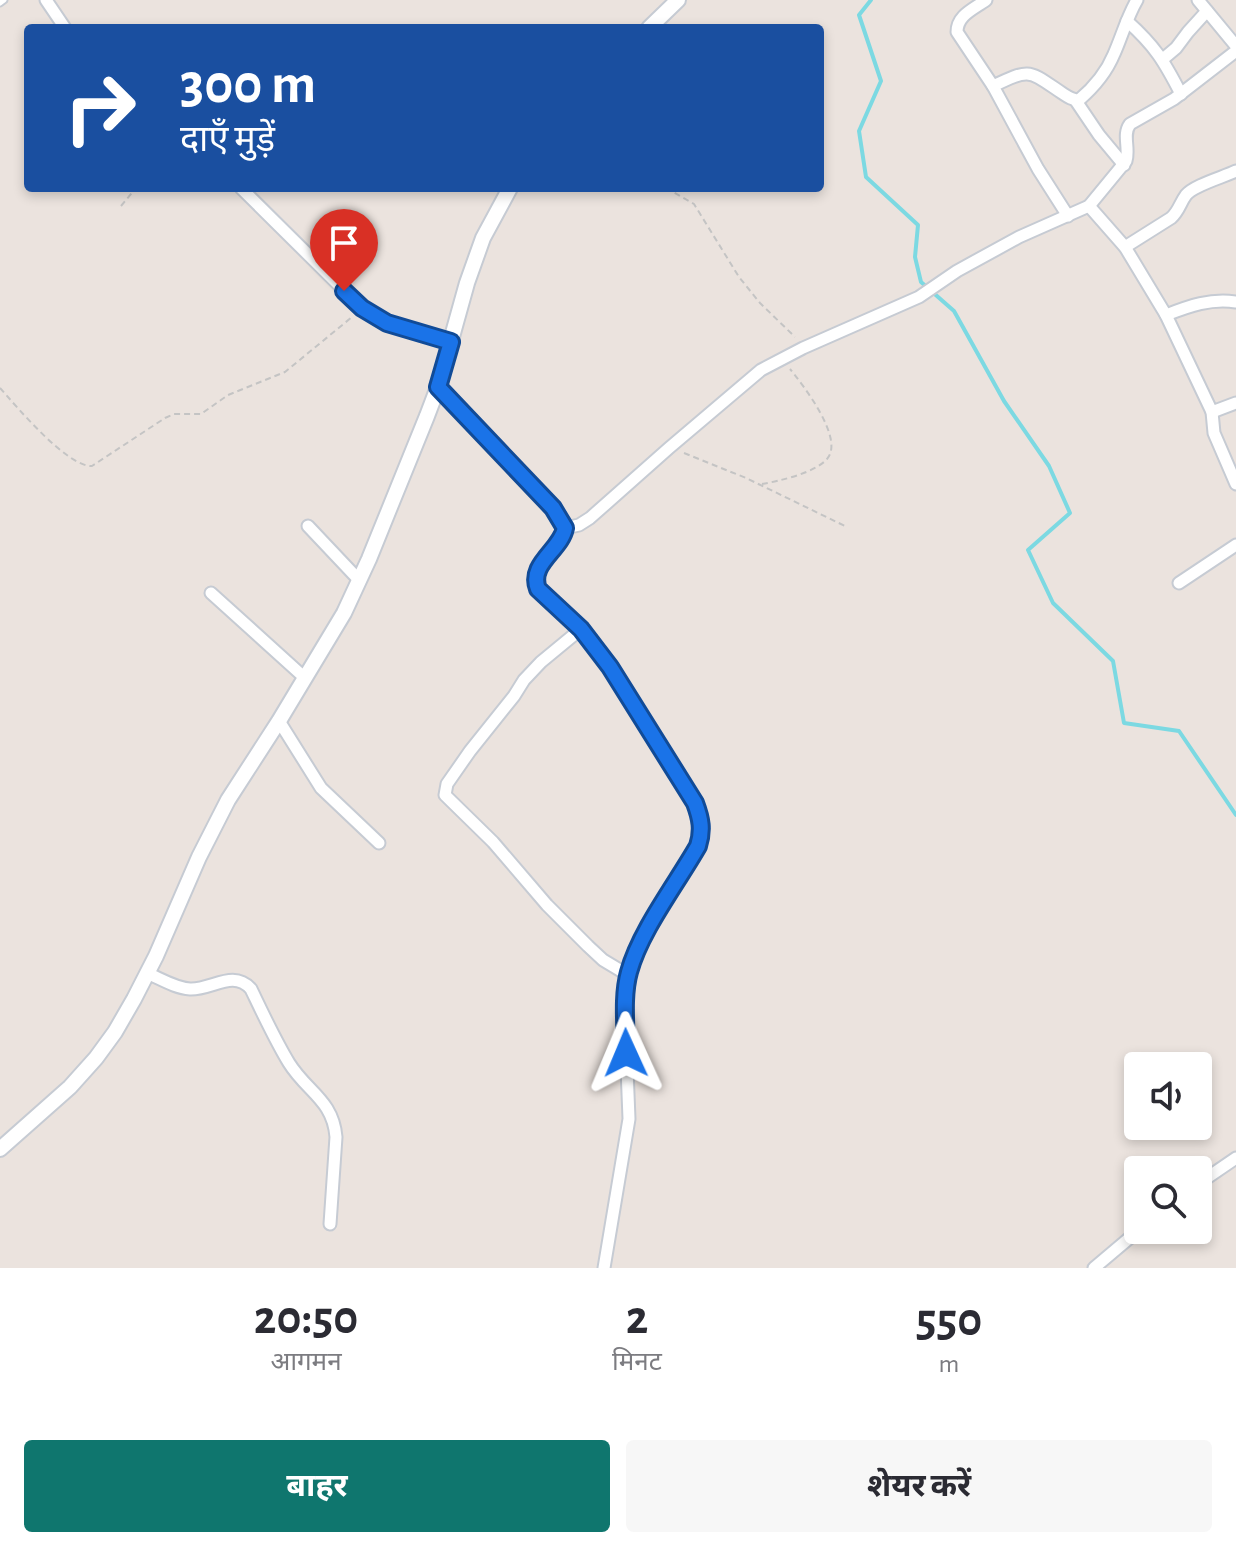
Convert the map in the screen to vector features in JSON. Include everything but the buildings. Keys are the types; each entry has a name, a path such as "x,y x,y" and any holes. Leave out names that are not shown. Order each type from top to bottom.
{"street":[{"path":"46,0 62,24"},
{"path":"653,24 678,0"},
{"path":"986,0 962,17 957,32 993,86 1038,169 1068,216"},
{"path":"1076,101 1083,98 1105,70 1137,0"},
{"path":"565,528 579,525 590,518 742,385 782,357 919,297 934,285 1019,237 1089,206 1124,165 1128,155 1127,128 1130,124 1181,94 1236,48 1198,0"},
{"path":"1163,59 1207,11"},
{"path":"1127,21 1163,59 1181,94"},
{"path":"993,86 1022,73 1037,76 1076,101 1124,165"},
{"path":"1125,247 1177,213 1188,192 1236,171"},
{"path":"245,192 362,308 387,323 451,342"},
{"path":"0,1149 70,1087 115,1032 147,973 221,813 334,631 415,447 438,387 483,238 508,192"},
{"path":"1089,206 1125,247 1166,315 1212,412 1214,433 1236,484"},
{"path":"1166,315 1199,303 1236,302"},
{"path":"438,387 553,508 565,528"},
{"path":"1212,412 1236,403"},
{"path":"308,526 359,580"},
{"path":"565,528 560,542 538,569 535,582 542,595 581,629 610,667 695,803 702,832 698,846 640,943 628,975 625,1017 629,1119 604,1268"},
{"path":"1179,583 1236,545"},
{"path":"211,593 305,678"},
{"path":"581,629 524,680 447,784 445,795 493,842 547,905 588,946 603,960 628,975"},
{"path":"279,721 321,788 379,843"},
{"path":"147,973 188,989 203,989 229,980 246,982 287,1060 330,1110 335,1124 330,1224"},
{"path":"1212,1174 1236,1158"},
{"path":"1094,1268 1124,1243"}],"path":[{"path":"121,206 133,192"},
{"path":"673,192 694,204 739,277 803,348"},
{"path":"0,388 66,455 79,464 92,466 165,418 174,414 201,414 228,395 285,372 362,308"},
{"path":"761,485 821,464 827,460 832,448 826,424 812,398 782,357"},
{"path":"669,448 761,485 847,527"}],"waterway":[{"path":"871,0 859,15 881,81 859,131 866,177 918,225 915,257 921,282 954,311 1004,401 1049,466 1070,513 1028,550 1053,603 1113,661 1124,723 1179,731 1236,815"}],"route":[{"path":"344,291 362,308 387,323 451,342 438,387 553,508 565,528 564,536 538,569 535,582 538,589 581,629 610,667 695,803 701,819 702,832 698,846 633,959 626,994 626,1053"}]}
